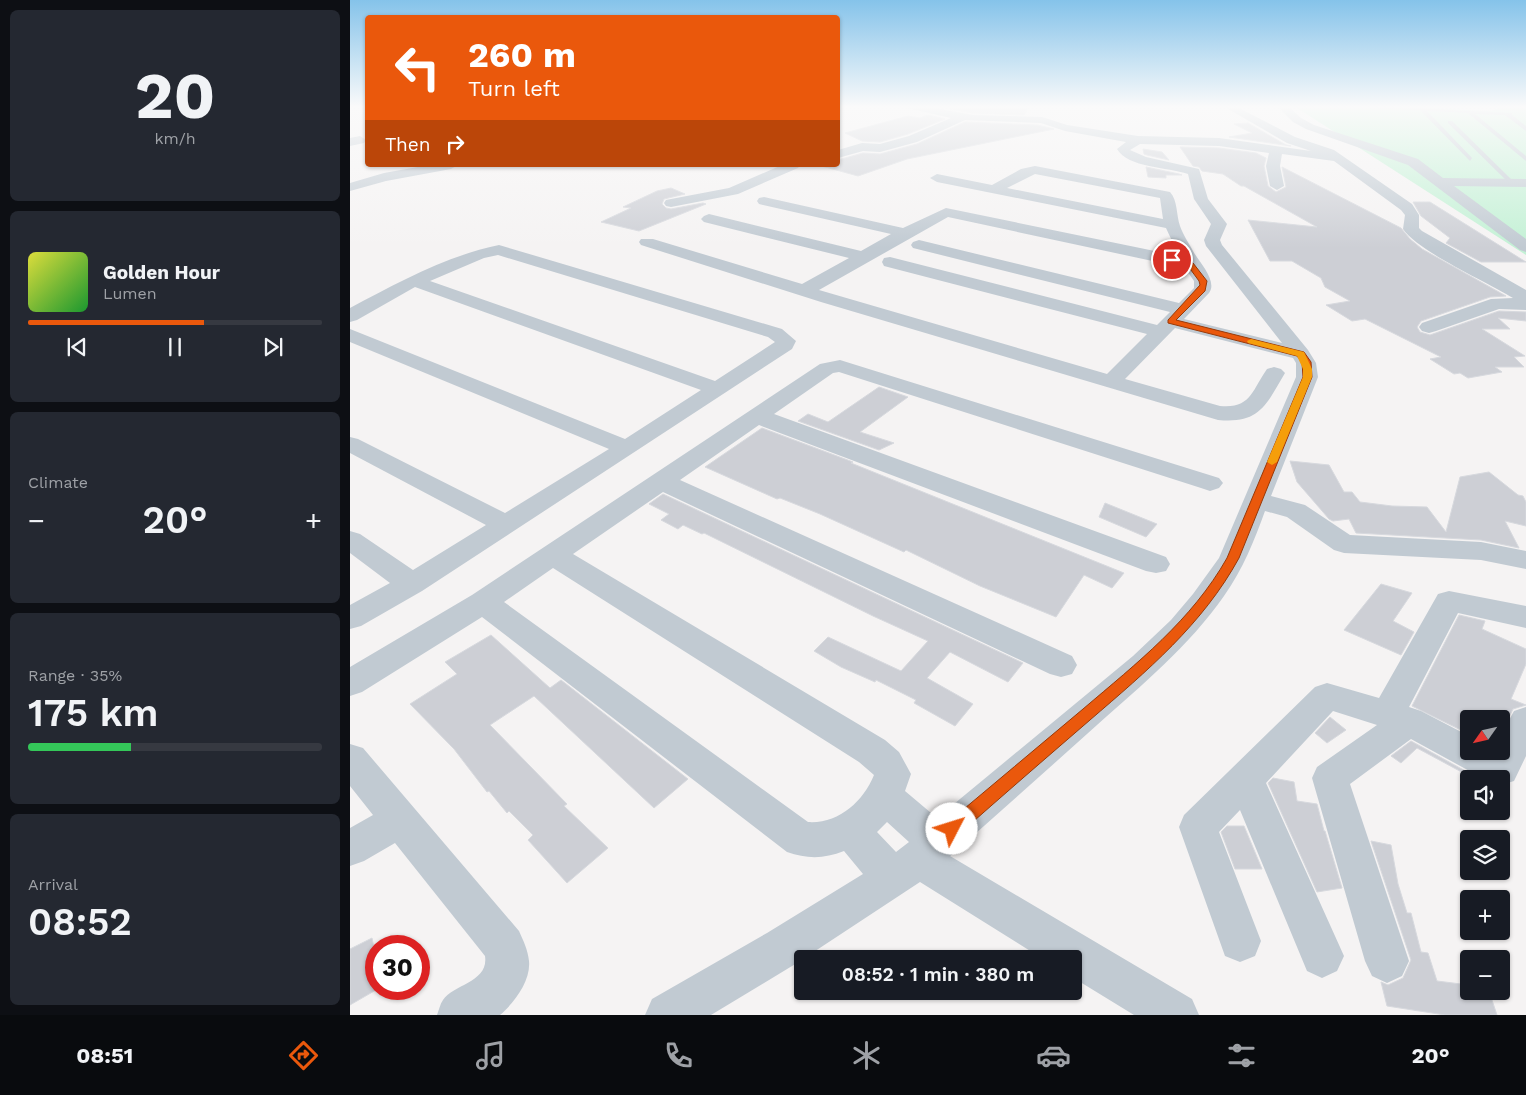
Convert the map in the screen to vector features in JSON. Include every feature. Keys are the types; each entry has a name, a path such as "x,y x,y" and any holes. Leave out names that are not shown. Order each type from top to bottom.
{"street":[{"path":"668,1015 782,948 916,860 1144,665 1177,634 1203,604 1233,558 1307,377 1306,362 1214,246 1212,240 1219,224 1201,199 1194,172 1182,168 1157,165 1126,153"},
{"path":"1275,153 1273,166 1277,186"},
{"path":"1302,153 1337,158"},
{"path":"1328,153 1407,207 1412,215 1411,229 1416,234 1459,261 1504,284 1526,298"},
{"path":"1391,153 1405,158 1441,182 1526,247"},
{"path":"350,187 403,169 427,167"},
{"path":"671,203 732,192 788,167"},
{"path":"995,189 1026,172 1036,170 1155,192 1167,198 1172,225 1191,264 1203,281 1203,289 1111,382"},
{"path":"937,178 1172,225"},
{"path":"1441,182 1526,183"},
{"path":"764,202 905,233"},
{"path":"804,290 905,233 943,213 950,212 1191,264"},
{"path":"874,271 969,216"},
{"path":"709,219 864,257"},
{"path":"647,242 804,290 835,294 1111,382 1218,413 1231,415 1247,412 1252,408 1274,373"},
{"path":"919,245 1171,321"},
{"path":"350,316 414,281 486,252 506,250 775,334 786,341 785,345 627,448 412,584 350,618"},
{"path":"890,262 1171,321 1301,354"},
{"path":"414,281 718,389"},
{"path":"1429,327 1497,303 1526,304"},
{"path":"350,335 627,448"},
{"path":"350,683 483,602 827,368 840,366 1210,483"},
{"path":"757,416 1156,564"},
{"path":"350,444 505,524"},
{"path":"661,480 1061,665"},
{"path":"1256,500 1296,511 1344,544 1481,551 1526,560"},
{"path":"350,540 412,584"},
{"path":"483,602 801,839 815,842 825,840 850,830 867,818 884,796 893,774 886,763 872,751 553,555"},
{"path":"1387,960 1330,778 1398,717 1449,601 1526,617"},
{"path":"1240,941 1198,827 1327,696 1398,717 1501,770 1526,721"},
{"path":"350,760 504,946 508,964 503,980 490,995 460,1015"},
{"path":"1246,779 1322,956"},
{"path":"884,796 916,860"},
{"path":"350,848 401,820"},
{"path":"850,830 916,860 1176,1015"}],"lane":[{"path":"1465,153 1470,159"},
{"path":"1482,153 1512,183"}],"green space":[{"path":"1368,153 1526,153 1526,255"}],"building":[{"path":"862,153 935,153 907,159 858,176 825,167 840,167 840,159"},
{"path":"1163,153 1169,160 1144,154"},
{"path":"1184,153 1257,153 1266,158 1264,166 1268,186 1276,192 1286,187 1282,167 1401,228 1422,249 1506,296 1490,297 1421,321 1417,327 1420,332 1430,335 1499,311 1526,312 1526,321 1498,318 1510,329 1482,329 1525,356 1514,357 1524,367 1495,367 1502,372 1468,378 1460,373 1454,374 1430,359 1441,357 1365,319 1352,321 1326,305 1350,301 1325,287 1321,278 1292,261 1270,261 1248,220 1317,227 1241,186 1223,174 1202,171 1199,167 1193,166"},
{"path":"1146,167 1182,175 1166,175 1166,178 1148,177"},
{"path":"671,188 685,194 664,199 662,204 666,208 706,204 639,231 601,222 631,208 623,207 657,191"},
{"path":"1413,202 1430,202 1526,262 1481,262 1446,243 1450,238 1421,216"},
{"path":"879,387 908,397 860,432 894,443 879,450 798,421 808,414 828,422"},
{"path":"762,428 853,462 851,463 1124,573 1112,588 1084,575 1056,617 980,586 906,550 904,552 820,514 780,498 777,499 705,467"},
{"path":"1290,461 1329,465 1344,492 1352,492 1360,502 1392,506 1427,507 1446,532 1460,477 1489,472 1518,495 1523,496 1526,502 1526,526 1505,521 1519,548 1481,540 1356,533 1349,519 1333,521 1329,519 1297,482"},
{"path":"663,494 1023,663 1008,682 950,652 927,678 973,704 955,726 914,703 916,700 876,680 875,682 841,667 814,651 828,637 901,671 928,641 704,533 702,534 683,525 678,529 661,520 669,514 649,504"},
{"path":"1105,503 1157,524 1146,537 1099,517"},
{"path":"1381,584 1412,593 1393,621 1414,632 1401,655 1344,630"},
{"path":"1459,615 1485,621 1482,629 1526,649 1526,664 1511,699 1526,705 1513,709 1510,715 1510,710 1460,710 1460,730 1412,706"},
{"path":"491,635 550,688 561,680 688,779 654,808 534,696 490,725 567,804 564,806 608,848 567,883 528,840 533,835 509,811 507,813 489,791 487,792 454,749 410,704 457,674 445,662"},
{"path":"1330,717 1346,730 1327,743 1315,733"},
{"path":"1411,741 1464,770 1460,771 1417,748 1401,763 1391,756"},
{"path":"1273,778 1294,782 1297,801 1317,804 1342,888 1317,892 1268,783"},
{"path":"1227,826 1244,826 1262,869 1235,869 1221,832"},
{"path":"1371,841 1391,845 1398,884 1407,913 1411,913 1421,952 1428,953 1437,981 1460,984 1460,1000 1492,1000 1497,1015 1445,1015 1387,1006 1381,982 1388,985 1403,978 1411,960"},
{"path":"365,942 365,996 350,1005 350,949"}],"slow traffic":[{"path":"1251,341 1301,354 1308,369 1307,377 1272,462"}],"route":[{"path":"952,829 1144,665 1177,634 1203,604 1233,558 1307,377 1308,369 1301,354 1171,321 1203,289 1204,285 1191,264 1172,260"}]}
